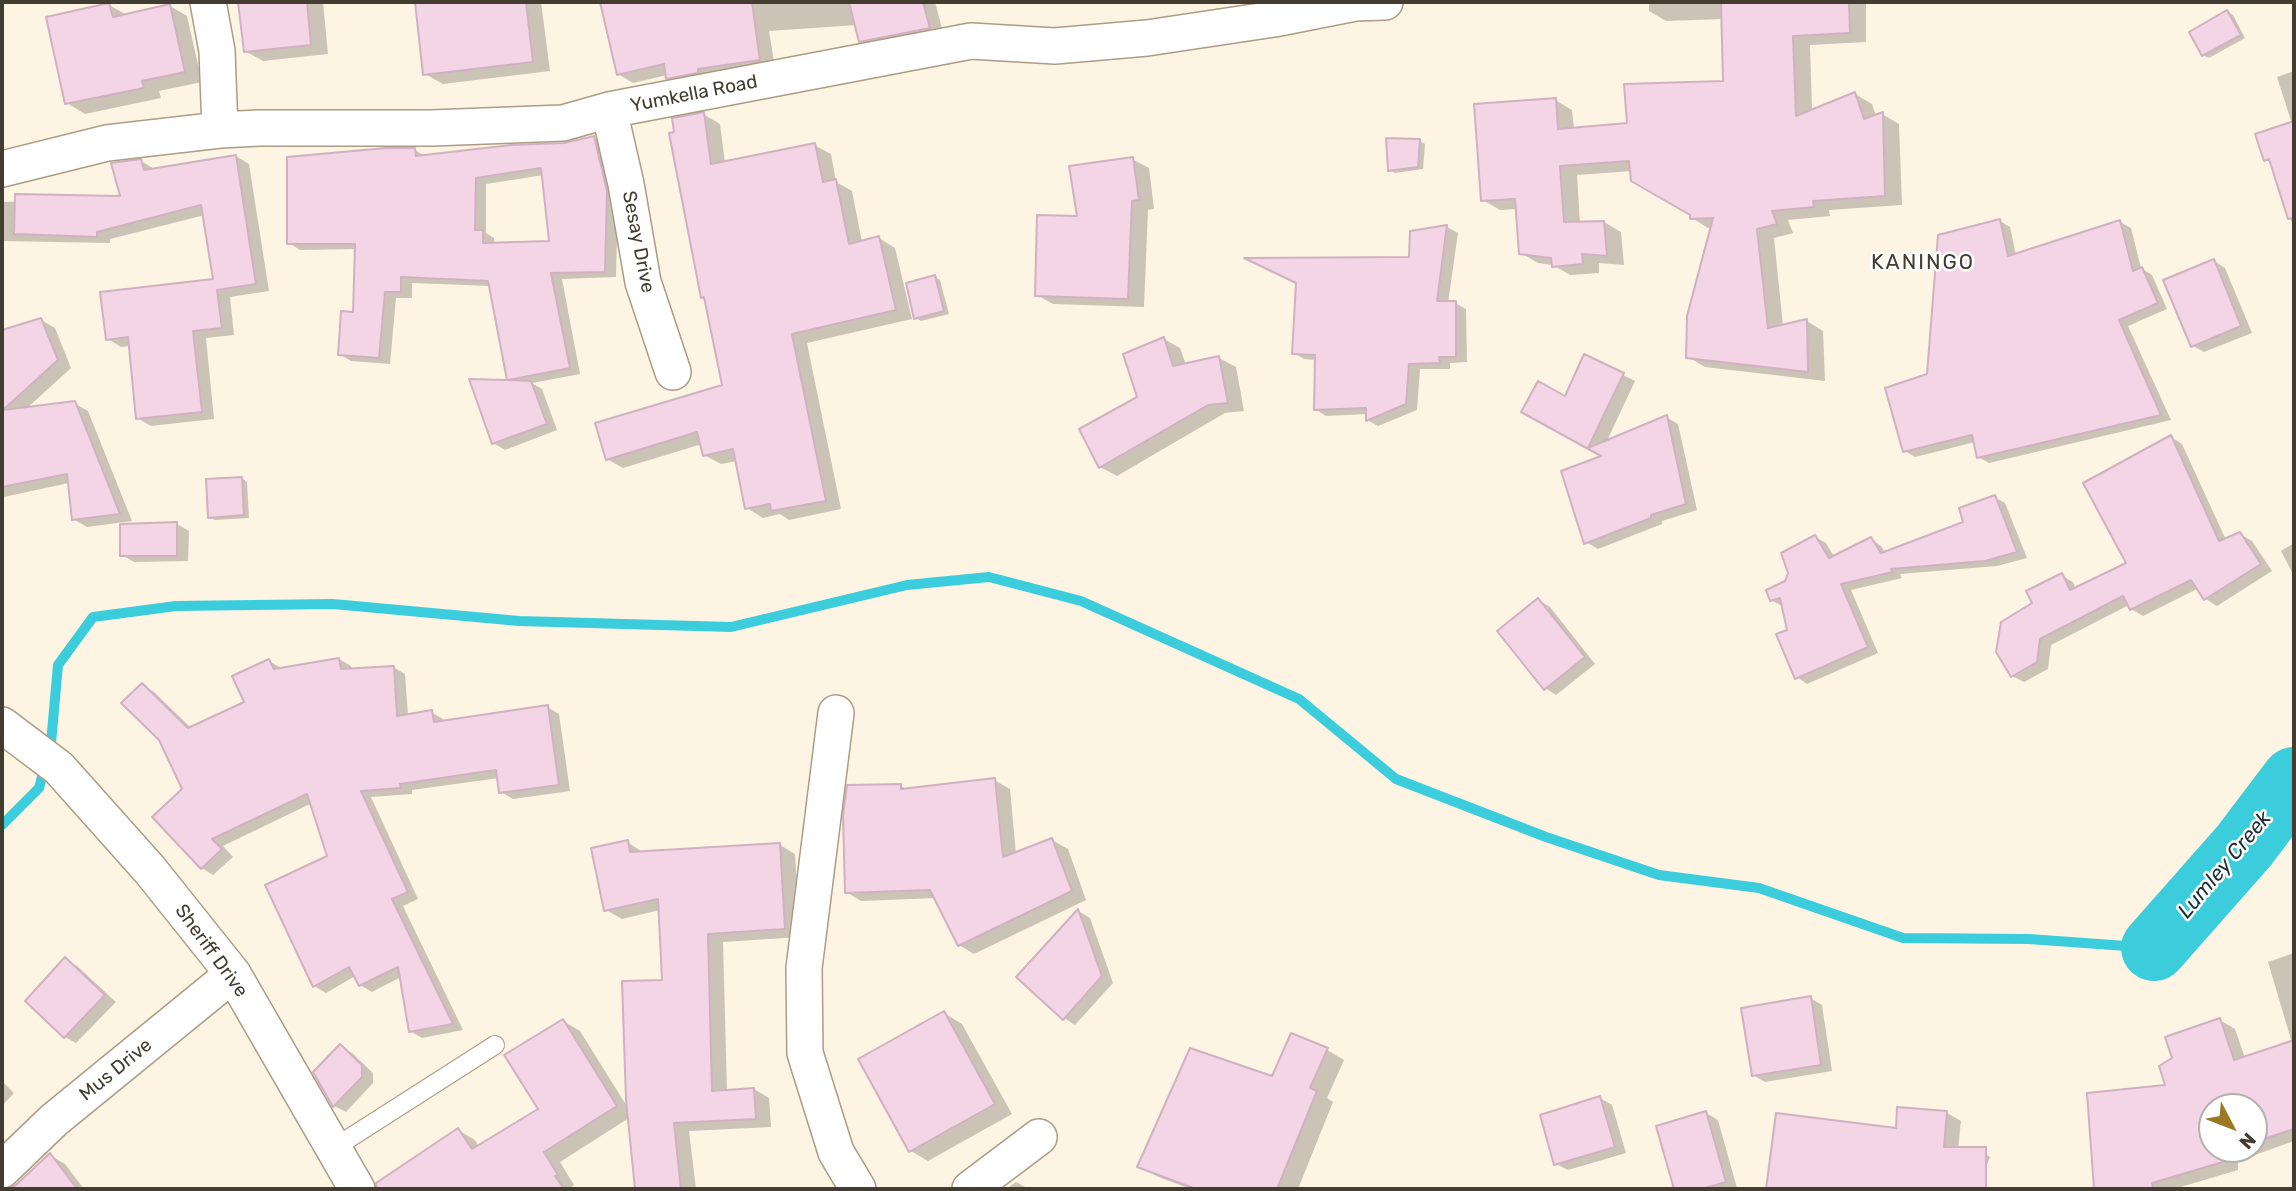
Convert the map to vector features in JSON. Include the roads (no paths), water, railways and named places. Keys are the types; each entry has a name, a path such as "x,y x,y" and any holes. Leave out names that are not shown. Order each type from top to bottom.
{"street":[{"path":"208,2 217,51 220,130"},
{"name":"Yumkella Road","path":"2,169 107,143 220,130 432,128 563,123 609,110 971,41 1055,46 1147,38 1274,19 1355,3 1385,2"},
{"name":"Sesay Drive","path":"609,110 626,184 643,282 673,372"},
{"path":"836,713 804,968 805,1052 836,1152 858,1189"},
{"name":"Sheriff Drive","path":"11,732 59,768 150,870 233,974 357,1189"},
{"name":"Mus Drive","path":"2,1170 54,1120 233,974"},
{"path":"970,1189 1039,1137"}],"lane":[{"path":"334,1147 495,1045"}],"waterway":[{"path":"2,825 39,788 51,743 58,665 93,617 176,606 333,604 519,621 731,627 907,585 989,577 1081,601 1299,699 1396,779 1546,837 1659,875 1759,888 1903,938 2029,939 2154,948"},
{"name":"Lumley Creek","path":"2154,948 2244,846 2294,780"}],"district":[{"name":"KANINGO","path":"1923,263"}]}
